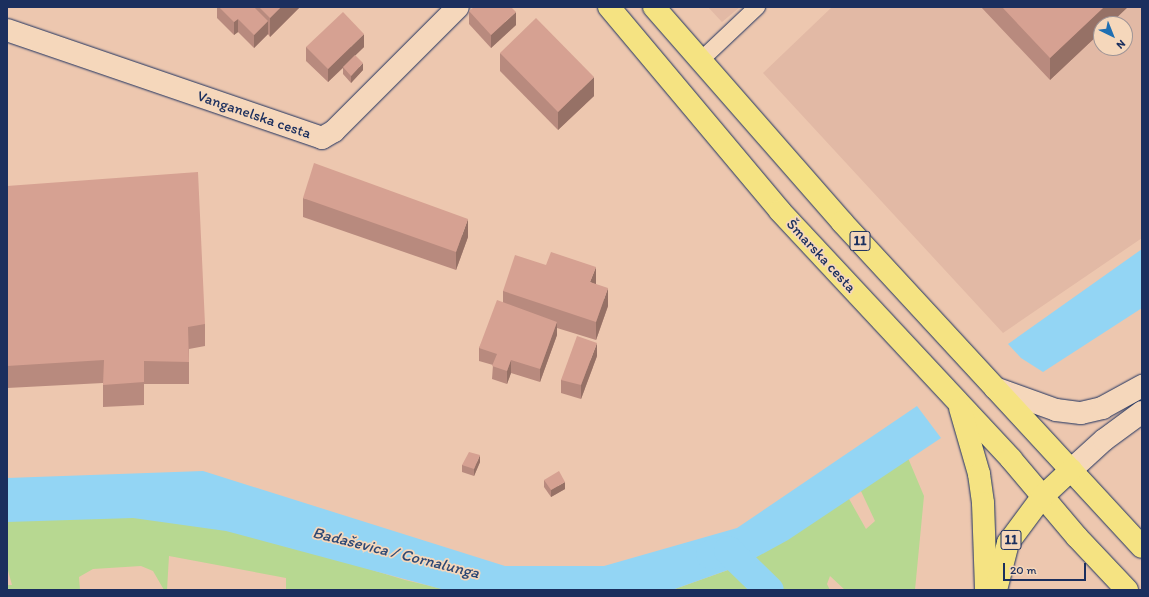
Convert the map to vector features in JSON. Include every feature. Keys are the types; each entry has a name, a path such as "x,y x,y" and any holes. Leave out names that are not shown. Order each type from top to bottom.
{"main road":[{"name":"Šmarska cesta","path":"609,7 780,211 1011,459 1042,497"},
{"name":"11","path":"654,7 702,59 842,222 1142,547"},
{"path":"958,403 979,474 983,503 986,590"},
{"name":"11","path":"996,590 1008,543 1042,497 1071,470"},
{"name":"11","path":"1042,497 1127,590"}],"street":[{"name":"Vanganelska cesta","path":"7,30 322,138 334,131 454,11"},
{"path":"994,388 1056,410 1081,414 1102,408 1142,386"},
{"path":"1071,470 1104,440 1142,412"}],"lane":[{"path":"702,59 757,7"}],"shaded area":[{"path":"708,7 740,7 722,22"},
{"path":"832,7 1142,7 1142,238 1003,333 763,73"}],"green space":[{"path":"908,458 924,496 915,590 845,590 830,576 827,584 830,590 672,590 742,565 848,497 866,529 875,521 860,489"},
{"path":"106,514 221,524 405,580 447,590 286,590 286,578 169,556 167,590 164,590 153,571 141,566 93,569 79,577 80,590 7,590 7,585 12,585 7,567 7,519"}],"water":[{"path":"1142,249 1142,308 1043,372 1021,358 1008,344"},
{"path":"917,406 941,438 788,540 742,565 672,590 445,590 226,531 133,518 7,522 7,478 203,471 505,566 604,566 737,528"}],"building":[{"path":"219,7 254,7 268,21 254,35 238,19 234,22"},
{"path":"259,7 281,7 270,18"},
{"path":"474,7 511,7 516,12 491,35 469,11"},
{"path":"1002,7 1104,7 1093,16 1050,58"},
{"path":"343,12 364,34 328,69 306,47"},
{"path":"536,18 594,77 558,112 500,53"},
{"path":"355,55 363,63 351,76 343,67"},
{"path":"314,163 468,219 456,252 303,198"},
{"path":"198,172 205,324 188,327 189,362 144,361 144,382 103,385 104,360 7,366 7,186"},
{"path":"551,252 596,267 590,282 608,288 596,322 503,291 515,255 546,265"},
{"path":"497,300 557,322 540,369 511,360 507,371 492,366 497,354 479,348"},
{"path":"577,336 597,343 581,385 561,380"},
{"path":"469,452 480,455 474,469 462,465"},
{"path":"559,471 565,482 551,490 544,480"}],"waterway":[{"name":"Badaševica / Cornalunga","path":"710,554 728,550 769,590"}]}
